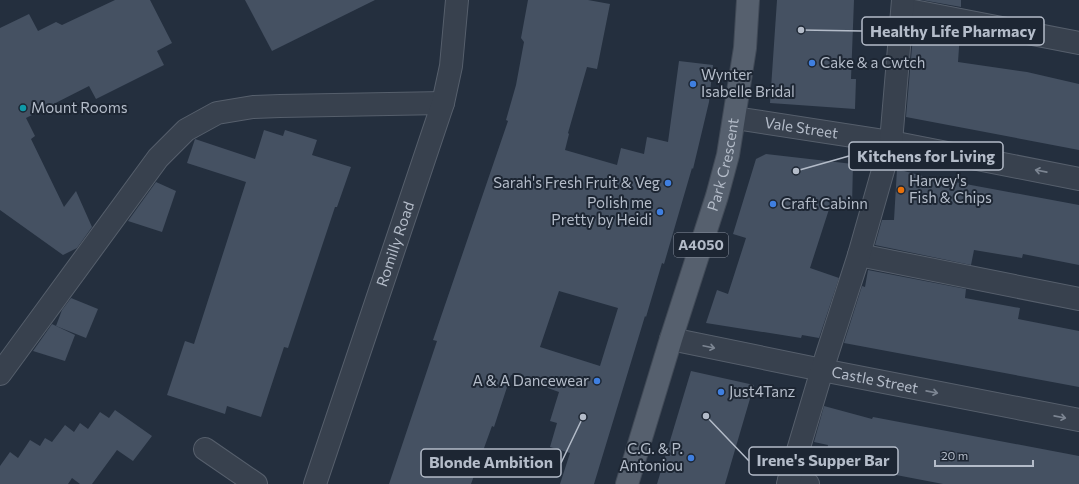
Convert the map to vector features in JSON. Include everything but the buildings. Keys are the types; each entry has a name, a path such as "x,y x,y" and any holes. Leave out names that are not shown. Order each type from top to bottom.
{"main road":[{"name":"Park Crescent","path":"627,484 728,155 745,48 748,0"}],"street":[{"name":"Romilly Road","path":"315,484 443,103 451,66 457,0"},
{"path":"795,483 822,370 860,255 891,142 903,5 1079,43"},
{"path":"0,374 158,158 186,130 217,113 253,107 443,103"},
{"name":"Vale Street","path":"735,118 891,142 1079,179"},
{"path":"860,255 1079,299"},
{"name":"Castle Street","path":"671,339 1079,420"},
{"path":"205,449 256,484"}],"place":[{"name":"Healthy Life Pharmacy","path":"801,30"},
{"name":"Cake & a Cwtch","path":"812,63"},
{"name":"Wynter Isabelle Bridal","path":"693,84"},
{"name":"Mount Rooms","path":"23,108"},
{"name":"Kitchens for Living","path":"796,171"},
{"name":"Sarah's Fresh Fruit & Veg","path":"668,183"},
{"name":"Harvey's Fish & Chips","path":"901,190"},
{"name":"Craft Cabinn","path":"773,204"},
{"name":"Polish me Pretty by Heidi","path":"660,212"},
{"name":"A & A Dancewear","path":"597,381"},
{"name":"Just4Tanz","path":"721,392"},
{"name":"Irene's Supper Bar","path":"706,416"},
{"name":"Blonde Ambition","path":"583,417"},
{"name":"C.G. & P. Antoniou","path":"691,458"}]}
